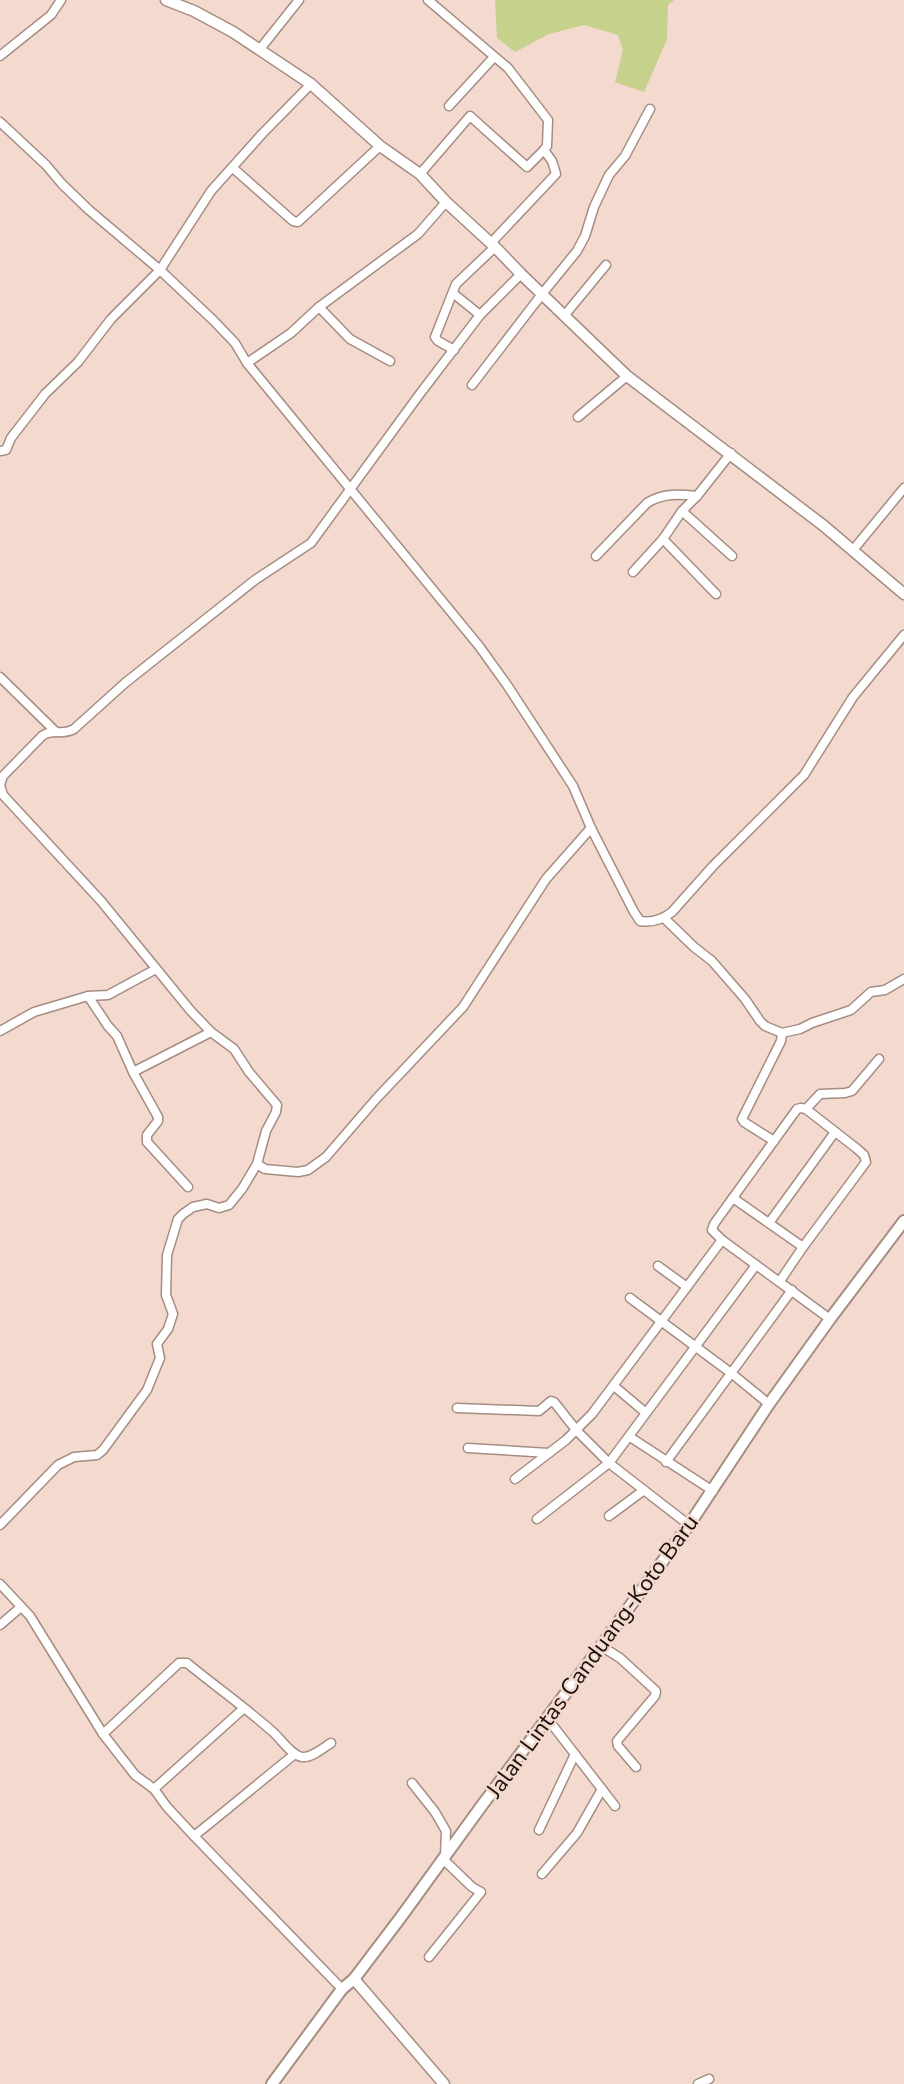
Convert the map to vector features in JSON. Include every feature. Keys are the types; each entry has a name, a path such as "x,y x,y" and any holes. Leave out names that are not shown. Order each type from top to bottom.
{"main road":[{"name":"Jalan Lintas Canduang-Koto Baru","path":"272,2084 342,1989 354,1979 601,1646 689,1525 769,1404 904,1221"}],"street":[{"path":"0,56 51,15 61,0"},
{"path":"166,0 194,11 260,49 311,84 380,146 420,174 628,376 731,453 904,594"},
{"path":"260,49 299,0"},
{"path":"420,174 470,116 527,167 547,146 548,120 508,68 428,0"},
{"path":"449,106 494,57"},
{"path":"0,451 6,450 11,438 46,394 78,362 111,319 160,270 211,191 311,84"},
{"path":"472,385 577,251 609,175 625,156 650,109"},
{"path":"0,122 89,210 160,270 214,321 479,646 573,786 591,828 640,921 664,918 672,912 713,866 804,775 853,697 904,635"},
{"path":"233,168 293,221 298,222 380,146"},
{"path":"454,350 435,337 456,284 556,174 552,161 544,150"},
{"path":"247,363 291,333 319,307 418,234 446,202"},
{"path":"564,316 606,265"},
{"path":"0,1525 58,1465 74,1457 97,1455 103,1450 147,1390 160,1358 157,1344 168,1329 173,1314 166,1294 167,1255 178,1219 193,1208 206,1204 219,1208 229,1205 257,1164 277,1105 249,1072 234,1049 211,1032 190,1010 101,901 3,795 0,785 3,776 48,731 68,733 74,729 125,683 255,580 312,542 480,315 521,274"},
{"path":"454,294 480,315"},
{"path":"319,307 350,339 390,361"},
{"path":"578,417 628,376"},
{"path":"633,572 663,539 682,511 731,453"},
{"path":"853,550 904,488"},
{"path":"596,556 655,498 676,494 697,496"},
{"path":"682,511 732,556"},
{"path":"663,539 716,594"},
{"path":"0,677 55,731"},
{"path":"257,1164 265,1169 298,1172 308,1170 326,1157 376,1099 463,1007 546,879 591,828"},
{"path":"664,918 712,961 746,999 765,1026 782,1032 800,1029 851,1010 871,992 885,990 904,979"},
{"path":"0,1031 34,1012 88,996 108,995 119,991 156,969"},
{"path":"88,996 117,1036 158,1117 147,1135 147,1142 188,1187"},
{"path":"133,1072 211,1032"},
{"path":"774,1141 742,1119 781,1041 782,1032"},
{"path":"806,1109 824,1092 852,1091 879,1059"},
{"path":"780,1281 866,1162 864,1155 802,1108 797,1110 712,1227 713,1233 830,1319"},
{"path":"769,1223 835,1132"},
{"path":"733,1198 803,1247"},
{"path":"515,1479 577,1431 614,1386 722,1240"},
{"path":"537,1519 609,1463 756,1265"},
{"path":"659,1266 687,1287"},
{"path":"666,1462 792,1290"},
{"path":"629,1298 769,1404"},
{"path":"614,1386 646,1413"},
{"path":"457,1408 539,1410 551,1401 554,1402 577,1431 609,1463 689,1525"},
{"path":"630,1437 713,1490"},
{"path":"468,1448 549,1453"},
{"path":"609,1516 644,1490"},
{"path":"0,1584 30,1616 103,1734 135,1775 154,1789 194,1836 342,1989"},
{"path":"0,1625 21,1607"},
{"path":"601,1646 626,1663 656,1691 655,1696 617,1741 618,1746 636,1767"},
{"path":"103,1734 179,1662 187,1663 243,1709 255,1715 295,1754 304,1757 311,1755 331,1743"},
{"path":"154,1789 243,1709"},
{"path":"547,1718 615,1806"},
{"path":"194,1836 295,1754"},
{"path":"539,1830 575,1754"},
{"path":"412,1783 446,1831 444,1858 472,1887 481,1892 429,1957"},
{"path":"542,1874 577,1833 602,1788"},
{"path":"354,1979 444,2084"},
{"path":"698,2084 709,2079"}],"green space":[{"path":"495,0 674,0 668,5 667,39 644,92 615,82 623,50 618,35 584,25 549,34 515,52 497,38"}]}
